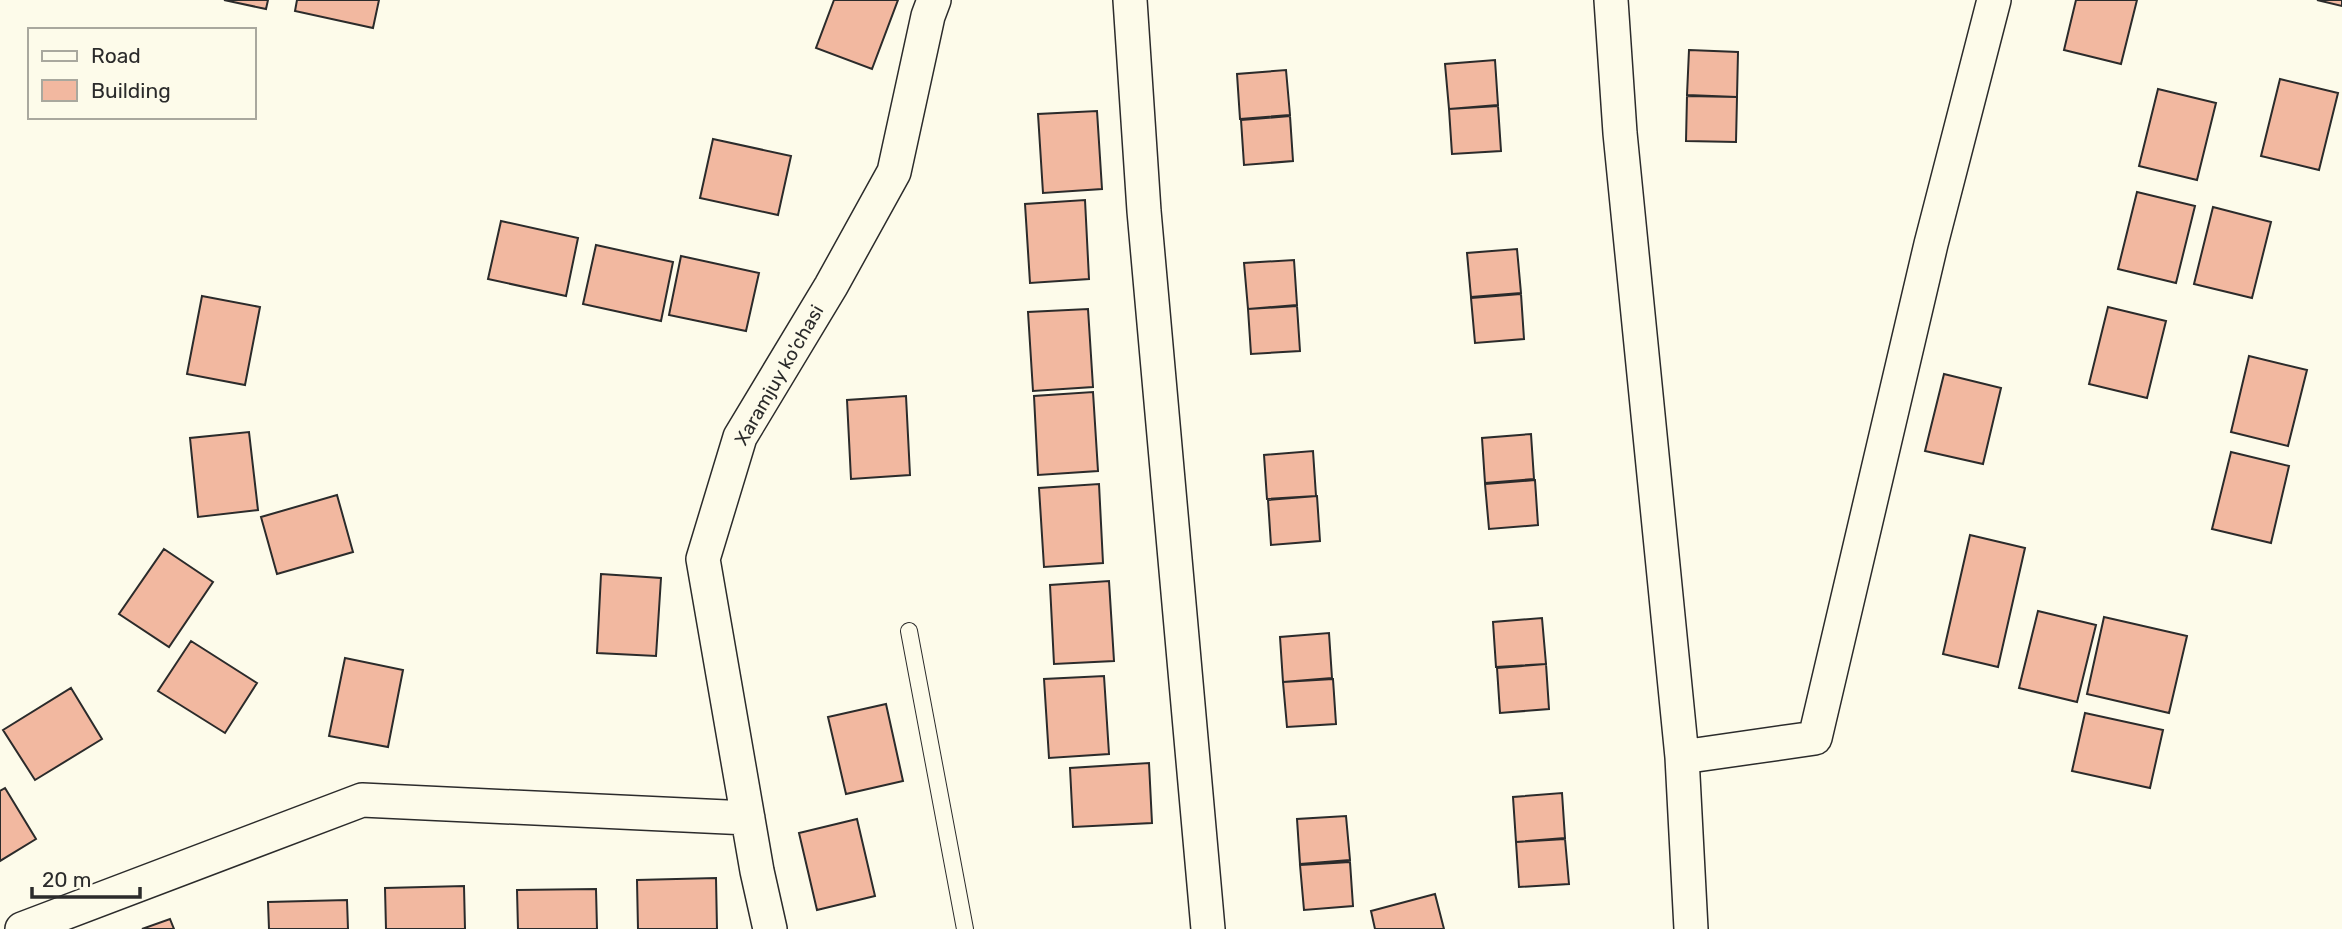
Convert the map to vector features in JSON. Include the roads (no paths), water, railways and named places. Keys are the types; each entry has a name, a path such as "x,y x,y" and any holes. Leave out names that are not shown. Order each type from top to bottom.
{"street":[{"name":"Xaramjuy ko'chasi","path":"771,929 757,871 703,559 740,437 831,286 894,172 928,16 934,0"},
{"path":"1130,0 1144,211 1208,929"},
{"path":"1611,0 1620,133 1682,757 1691,929"},
{"path":"1682,757 1815,738 1931,244 1994,0"},
{"path":"22,929 362,800 748,818"}],"lane":[{"path":"909,631 965,929"}]}
